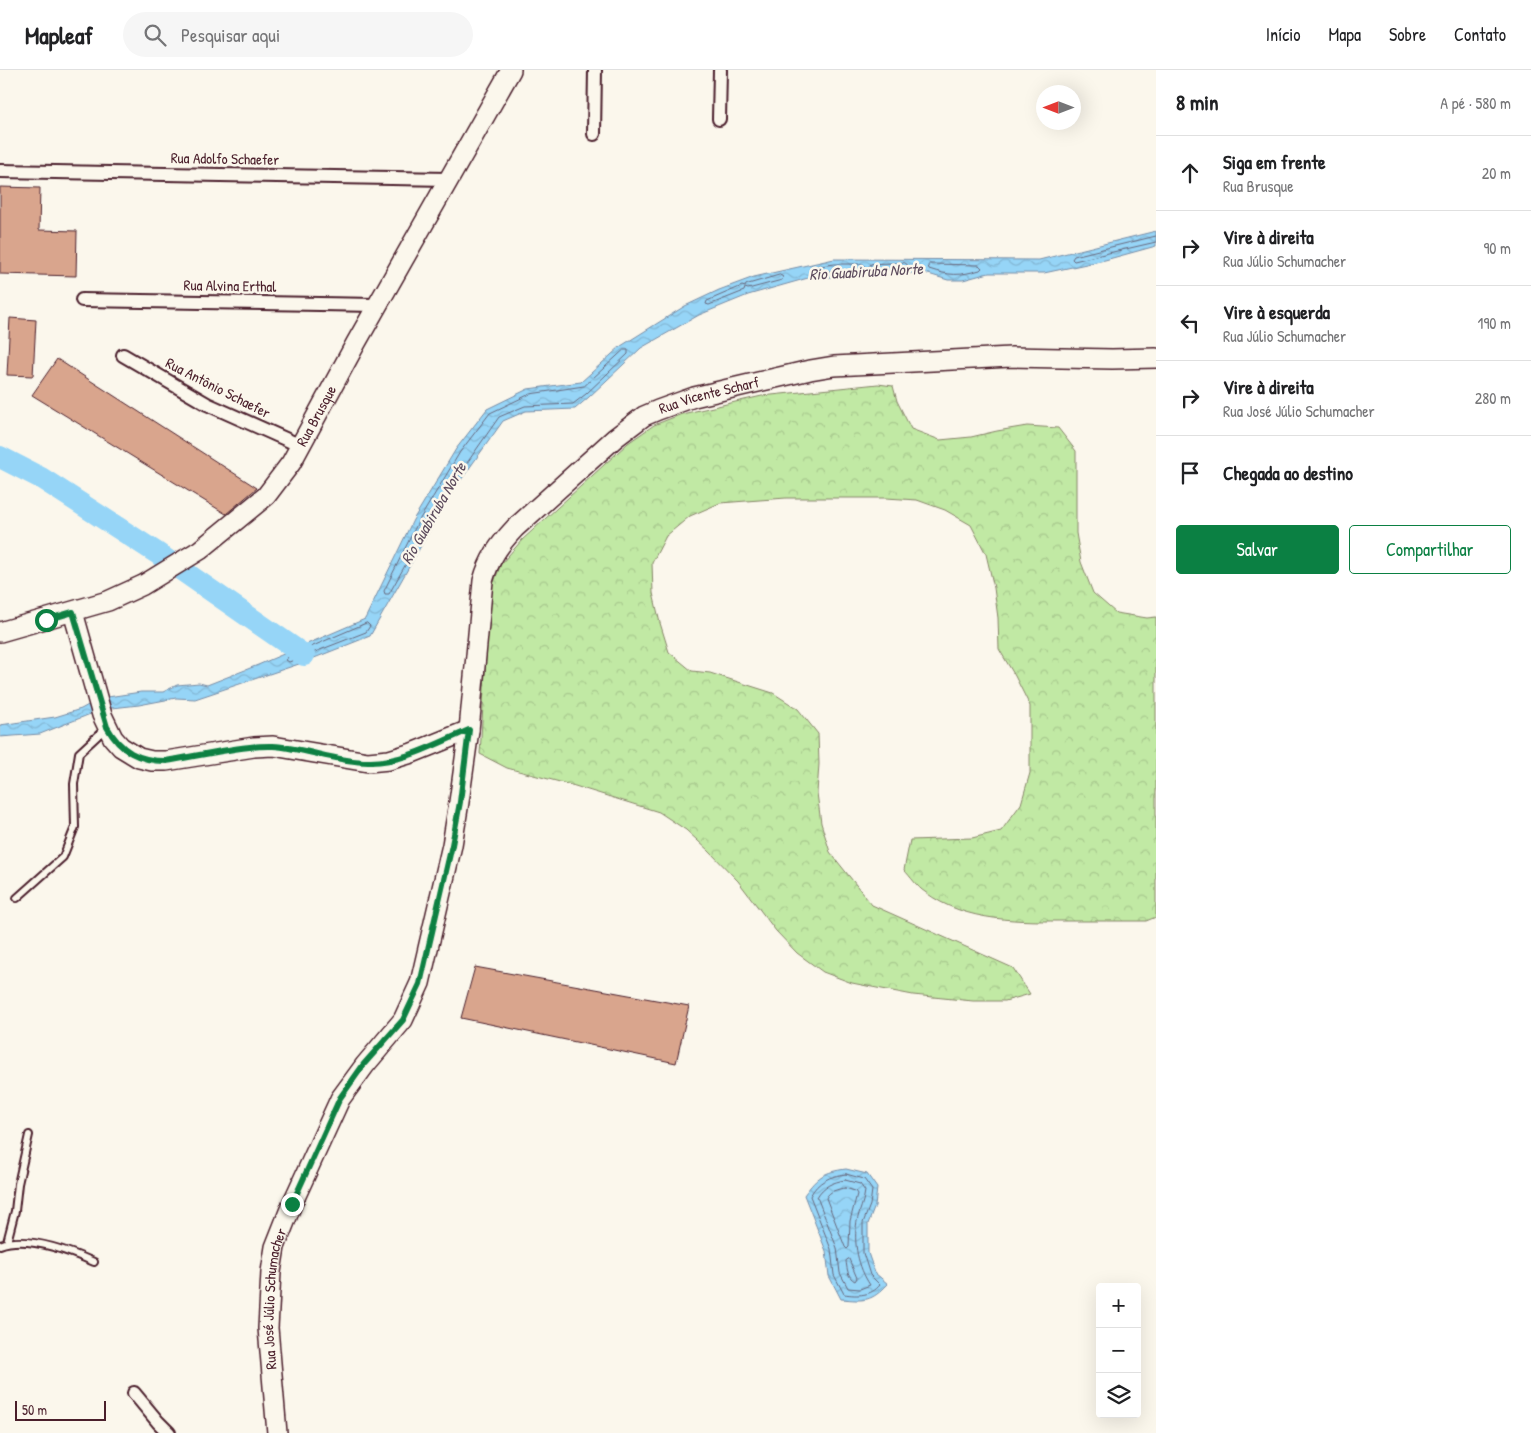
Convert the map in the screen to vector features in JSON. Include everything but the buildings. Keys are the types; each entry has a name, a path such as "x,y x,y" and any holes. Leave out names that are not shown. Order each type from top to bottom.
{"main road":[{"name":"Rua Brusque","path":"0,632 73,612 126,594 161,575 200,550 266,496 284,475 301,446 377,305 511,70"},
{"name":"Rua Vicente Scharf","path":"469,730 480,598 487,566 494,552 515,528 615,438 644,416 694,397 834,366 1010,357 1156,358"},
{"path":"73,612 102,713 113,738 139,758 152,761 166,761 254,747 273,746 368,762 389,760 412,753 469,730"},
{"name":"Rua José Júlio Schumacher","path":"277,1433 268,1328 270,1272 275,1247 289,1211 340,1098 364,1064 403,1020 420,984 452,845 460,802 469,730"}],"street":[{"path":"594,134 595,70"},
{"path":"719,119 720,70"},
{"name":"Rua Adolfo Schaefer","path":"0,171 449,179"},
{"name":"Rua Alvina Erthal","path":"82,300 377,305"},
{"name":"Rua Antônio Schaefer","path":"123,355 207,404 301,446"},
{"path":"134,1393 169,1433"}],"lane":[{"path":"17,898 63,856 75,827 74,784 79,753 102,713"},
{"path":"29,1135 18,1184 15,1211 3,1244 46,1246 68,1251 94,1262"}],"green space":[{"path":"878,384 893,386 897,401 911,429 940,440 971,437 1027,426 1058,428 1076,451 1076,533 1081,562 1093,593 1116,613 1147,618 1156,617 1156,917 1146,921 1032,921 976,915 958,910 941,902 922,890 904,870 910,840 972,838 1001,831 1021,804 1030,773 1030,706 999,649 998,618 994,588 986,554 971,525 945,510 917,500 886,498 786,498 720,503 690,516 666,536 652,563 653,593 669,652 692,671 710,673 773,693 798,709 818,734 819,764 817,793 821,823 830,852 872,905 1013,968 1030,994 1005,1001 973,1001 913,995 852,983 823,972 797,953 776,931 738,881 709,851 686,830 659,812 575,786 507,768 480,754 490,592 501,564 522,540 628,443 654,425 682,414 762,396"}],"water":[{"name":"Rio Guabiruba Norte","path":"1156,231 1156,246 1105,260 1044,273 989,273 963,280 948,280 925,273 808,278 748,295 699,315 641,348 575,409 526,411 503,421 448,498 370,636 299,664 195,699 176,698 103,709 40,734 0,737 0,725 55,717 81,709 101,698 141,692 163,692 177,685 199,683 207,685 365,619 413,520 456,449 487,409 528,389 581,382 621,346 685,306 719,290 754,277 834,259 1039,260"},
{"path":"846,1169 867,1174 877,1188 875,1206 868,1224 868,1253 875,1273 888,1284 877,1294 862,1300 841,1299 829,1276 826,1251 804,1195 813,1183 822,1176"}],"waterway":[{"path":"0,457 41,478 157,553 304,655"}],"route":[{"path":"46,620 73,612 107,727 113,738 121,746 139,758 152,761 166,761 254,747 273,746 368,762 389,760 412,753 469,730 460,802 452,845 420,984 403,1020 364,1064 340,1098 292,1204"}]}
